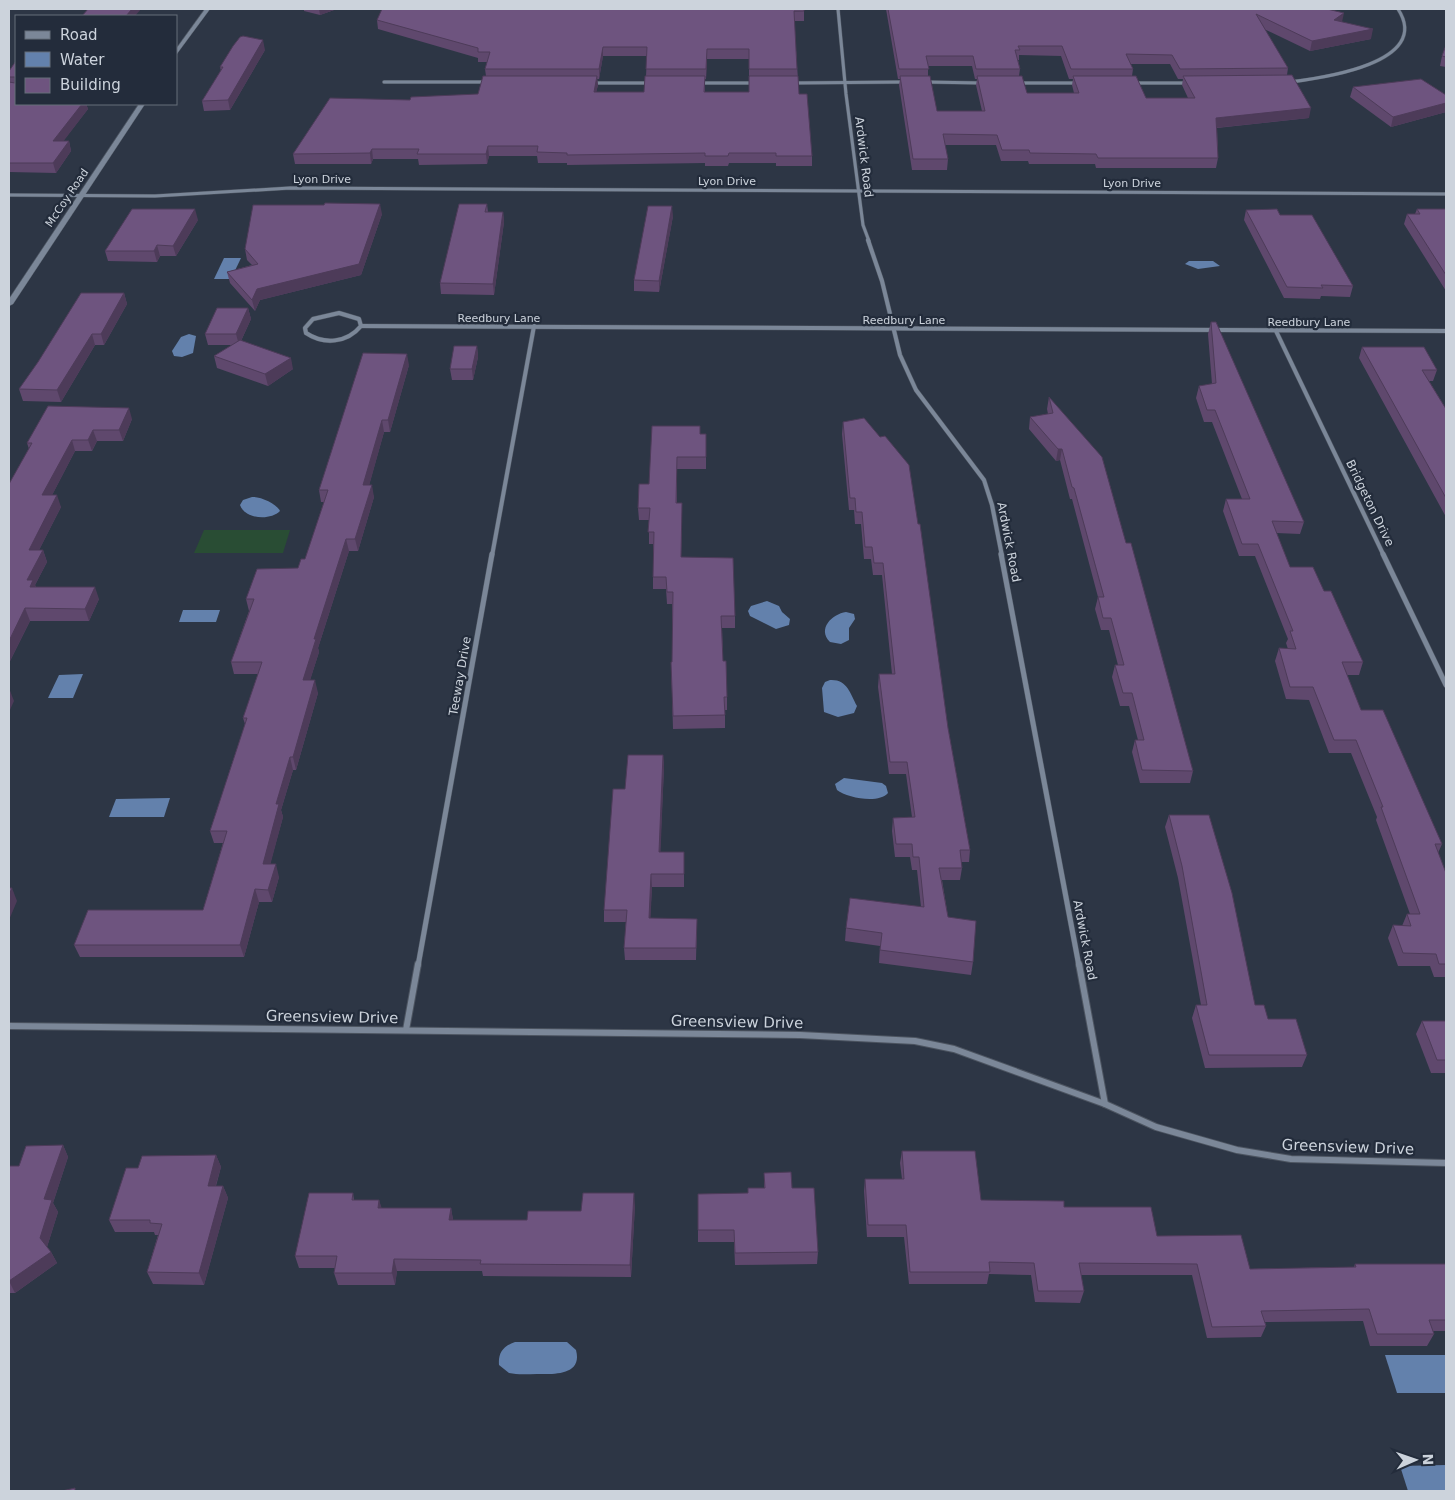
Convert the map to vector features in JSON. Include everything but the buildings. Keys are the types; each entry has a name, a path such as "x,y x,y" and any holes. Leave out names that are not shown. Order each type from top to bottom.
{"main road":[{"path":"178,50 207,9"},
{"name":"McCoy Road","path":"9,304 141,105"}],"street":[{"name":"Ardwick Road","path":"838,9 845,83 864,225 882,281 900,356 916,390 940,424 977,468 984,480 992,505 1105,1104"},
{"path":"1282,82 1356,70 1389,52 1402,42 1405,34 1406,22 1398,9"},
{"path":"384,82 492,82"},
{"path":"591,82 650,83"},
{"path":"788,83 908,82"},
{"path":"917,82 986,83"},
{"path":"699,83 758,83"},
{"path":"1015,83 1083,83"},
{"path":"1132,83 1190,83"},
{"name":"Lyon Drive","path":"9,195 185,195 290,188 1446,194"},
{"path":"339,313 354,316 359,319 361,326 352,336 326,341 310,337 305,328 313,319 339,313"},
{"name":"Reedbury Lane","path":"361,326 1446,332"},
{"name":"Teeway Drive","path":"406,1030 534,326"},
{"name":"Bridgeton Drive","path":"1276,331 1446,685"},
{"name":"Greensview Drive","path":"9,1026 800,1034 915,1041 954,1049 1105,1104 1156,1127 1237,1150 1290,1159 1348,1162 1446,1163"}],"green space":[{"path":"204,530 290,530 283,553 194,553"}],"water":[{"path":"224,258 241,258 231,279 214,279"},
{"path":"1189,261 1213,261 1220,266 1198,269 1185,264"},
{"path":"189,334 196,336 193,353 182,357 174,356 172,351 181,337"},
{"path":"252,497 268,501 280,511 270,516 252,516 243,510 240,505 243,500"},
{"path":"767,601 779,606 782,612 790,619 789,625 776,629 750,616 748,611 751,606"},
{"path":"183,610 220,610 216,622 179,622"},
{"path":"846,612 854,614 855,619 849,628 849,640 841,644 830,642 825,632 828,623 831,619"},
{"path":"83,674 73,698 48,698 59,675"},
{"path":"836,680 844,684 850,692 857,706 854,713 838,717 824,712 822,688 825,682"},
{"path":"844,778 882,783 886,786 888,793 878,798 863,799 842,793 837,790 835,784"},
{"path":"170,798 164,817 109,817 116,799"},
{"path":"515,1342 567,1342 576,1350 577,1358 575,1365 565,1372 550,1374 509,1373 499,1365 499,1357 504,1348"},
{"path":"1385,1355 1446,1355 1446,1393 1397,1393"},
{"path":"1446,1465 1446,1491 1408,1491 1400,1466"}]}
